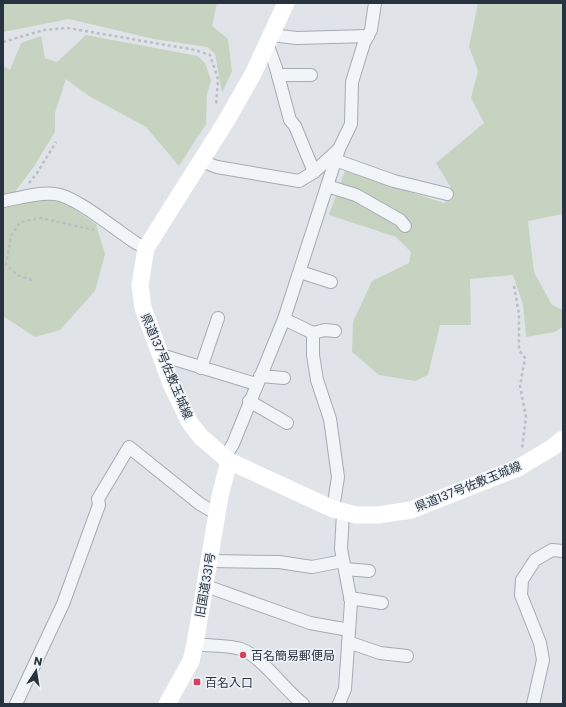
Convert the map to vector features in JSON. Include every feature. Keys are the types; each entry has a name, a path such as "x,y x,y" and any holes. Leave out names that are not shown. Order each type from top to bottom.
{"main road":[{"name":"県道137号佐敷玉城線","path":"286,3 253,74 221,129 146,248 140,293 143,308 172,386 190,423 201,437 227,459 338,511 378,515 411,510 524,464 553,447 563,439"},
{"name":"旧国道331号","path":"167,704 185,672 195,644 227,459"}],"street":[{"path":"227,459 249,401 284,319 337,154 351,124 352,82 371,30 375,3"},
{"path":"314,172 295,126 290,120 269,39 368,36"},
{"path":"278,75 311,75"},
{"path":"201,161 217,167 299,180 314,172 337,154"},
{"path":"337,154 394,181 447,194"},
{"path":"327,186 356,196 400,220 405,226"},
{"path":"3,201 56,194 68,198 146,248"},
{"path":"300,272 331,282"},
{"path":"201,368 218,318"},
{"path":"284,319 312,333 325,330 335,331"},
{"path":"312,333 313,355 317,380 330,419 338,477 338,511 341,549 350,598 345,689 339,704"},
{"path":"161,355 201,368 258,380 284,378"},
{"path":"249,401 287,423"},
{"path":"16,704 63,604 99,505 98,499 129,447 200,504 217,514"},
{"path":"533,704 543,660 540,643 521,595 522,580 535,560 552,550 563,551"},
{"path":"210,561 279,562 312,567 344,565 369,571"},
{"path":"206,586 349,636 380,653 407,656"},
{"path":"350,598 382,603"},
{"path":"195,644 241,649 264,663 266,669 303,704"}],"path":[{"path":"3,42 44,30 68,28 195,50 210,55 218,79 216,111 221,129"},
{"path":"16,199 37,173 56,142"},
{"path":"32,280 17,275 6,264 11,236 20,222 41,218 95,230"},
{"path":"514,286 519,314 519,350 525,358 520,386 526,417 521,448 524,464"}],"green space":[{"path":"3,3 217,3 212,26 228,39 232,71 222,93 215,54 207,47 154,39 69,19 3,32"},
{"path":"478,3 563,3 563,214 528,221 534,272 552,305 563,310 563,327 555,332 526,337 523,305 513,275 470,279 471,325 440,325 428,375 415,381 379,375 352,352 353,322 372,281 409,263 411,252 396,237 329,215 345,171 444,203 454,193 436,163 484,123 471,98 478,71 469,47"},
{"path":"86,35 198,56 205,63 211,80 207,95 206,124 179,166 146,127 89,96 66,79 55,113 55,132 33,168 14,193 3,194 3,66 10,70 21,43 41,36 45,58 57,62"},
{"path":"53,198 70,206 96,224 105,254 95,291 60,330 35,337 3,316 3,207"}],"place":[{"name":"百名簡易郵便局","path":"243,655"},
{"name":"百名入口","path":"197,682"}]}
